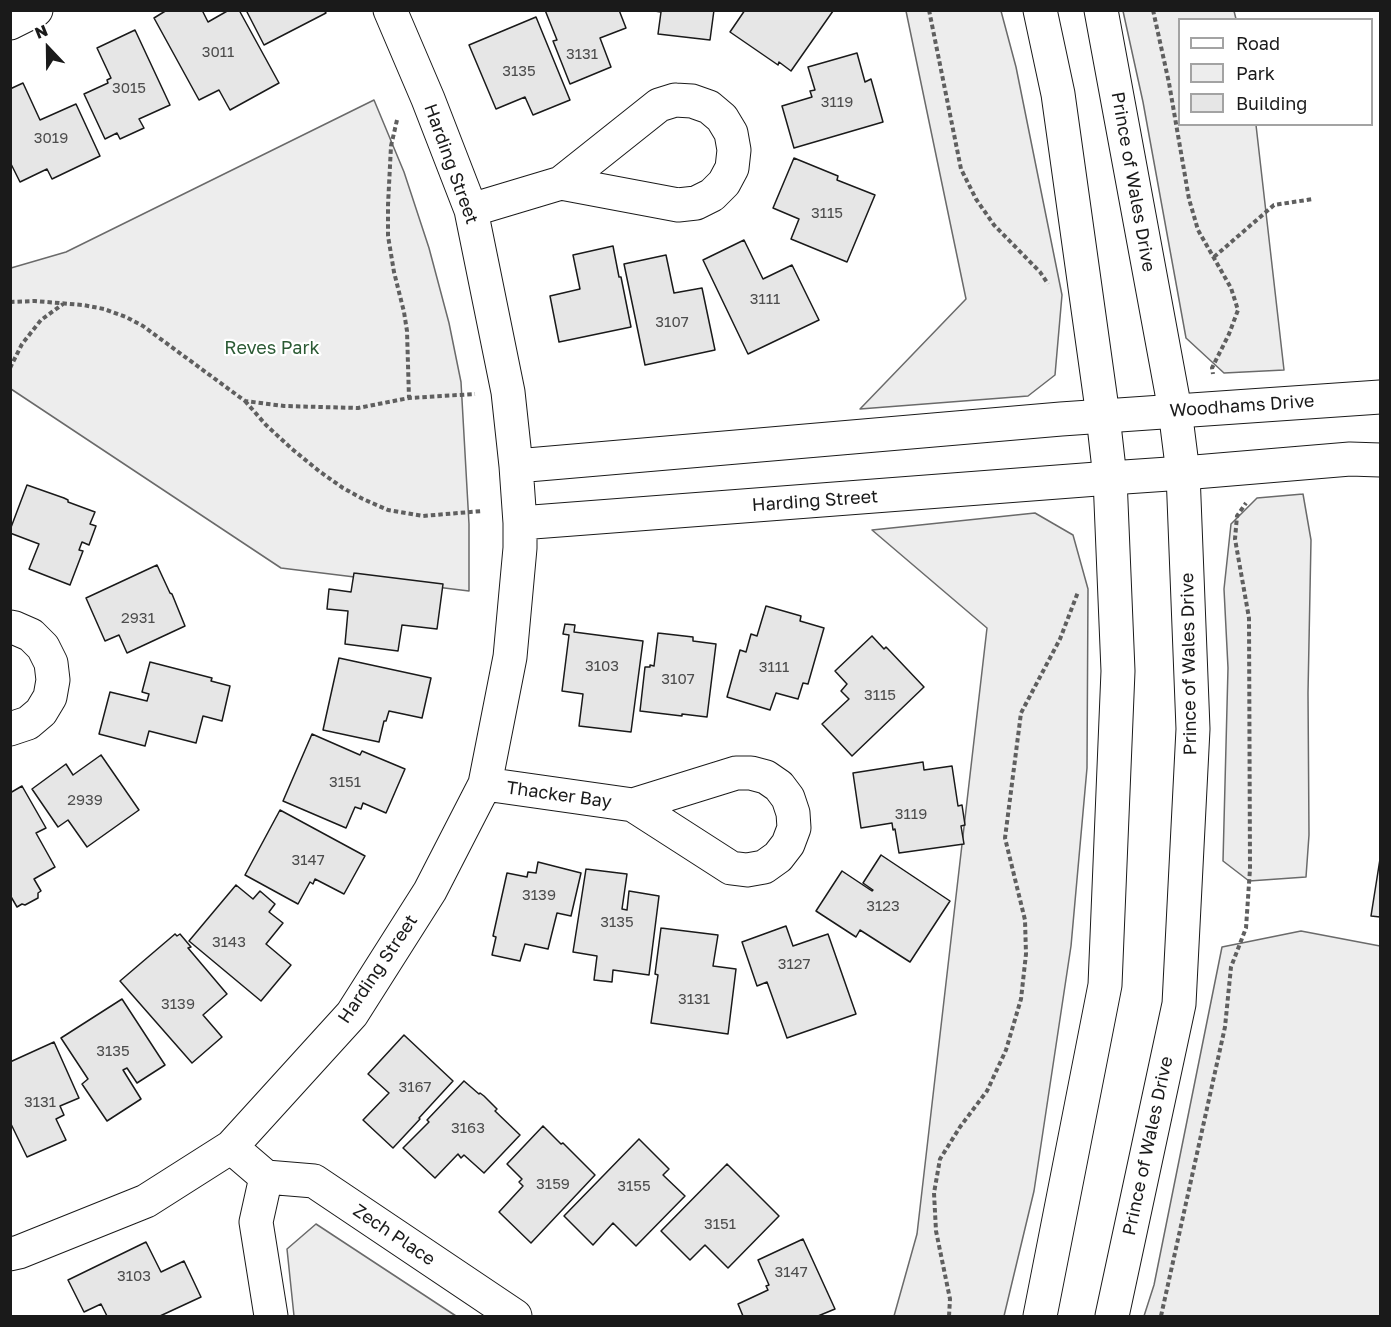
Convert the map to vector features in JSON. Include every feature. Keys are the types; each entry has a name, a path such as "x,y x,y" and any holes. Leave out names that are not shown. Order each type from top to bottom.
{"street":[{"path":"10,23 36,10"},
{"name":"Harding Street","path":"10,1254 147,1201 231,1148 352,1014 430,891 485,784 510,657 520,548 516,466 508,392 471,210 390,10"},
{"path":"1040,10 1058,94 1103,416 1110,478 1118,671 1105,986 1040,1317"},
{"name":"Prince of Wales Drive","path":"1101,10 1175,410 1183,473 1193,729 1179,1004 1112,1317"},
{"path":"471,210 561,183 659,105 675,100 693,101 709,107 722,118 731,133 734,150 732,168 724,183 712,195 696,203 678,205 561,183"},
{"name":"Woodhams Drive","path":"1103,416 1380,398"},
{"path":"516,466 1103,416"},
{"path":"1110,478 1350,459 1380,460"},
{"name":"Harding Street","path":"520,523 1110,478"},
{"path":"10,627 31,635 43,647 51,663 53,680 50,696 41,712 28,723 10,729"},
{"name":"Thacker Bay","path":"485,784 633,806"},
{"path":"231,1148 266,1177 256,1222 271,1317"},
{"name":"Zech Place","path":"266,1177 314,1181 515,1317"}],"path":[{"path":"929,10 961,169 976,199 994,225 1040,272 1052,290"},
{"path":"1153,10 1173,104 1189,199 1198,230 1231,288 1238,310 1230,334 1212,368 1222,408"},
{"path":"409,398 407,331 388,236 388,205 392,146 399,107 424,90"},
{"path":"1214,257 1274,205 1313,199"},
{"path":"10,302 63,304 104,309 126,317 143,326 245,401 292,449 343,488 388,510 423,516 482,511 483,521"},
{"path":"10,368 22,344 41,320 63,304"},
{"path":"245,401 284,406 358,408 409,398 508,392"},
{"path":"1161,1317 1225,1027 1230,967 1246,928 1250,869 1249,618 1235,539 1237,516 1251,497 1237,468"},
{"path":"949,1317 950,1299 936,1231 934,1193 940,1159 987,1091 1006,1050 1021,999 1026,954 1025,920 1005,838 1021,713 1060,639 1080,587"}],"green space":[{"path":"906,11 1001,11 1016,67 1062,295 1055,375 1028,396 860,409 966,299"},
{"path":"1123,11 1234,11 1236,18 1178,18 1178,126 1256,126 1284,370 1224,373 1186,338 1143,102"},
{"name":"Reves Park","path":"374,100 404,172 429,248 449,323 461,382 469,524 469,591 281,568 11,389 11,268 66,252"},
{"path":"1303,494 1311,540 1308,693 1309,835 1306,877 1249,881 1223,861 1228,668 1224,589 1231,524 1257,498"},
{"path":"1035,513 1073,535 1088,589 1087,768 1071,946 1034,1191 1004,1316 894,1316 917,1234 987,628 872,530"},
{"path":"1301,931 1380,946 1380,1316 1144,1316 1154,1285 1222,947"},
{"path":"316,1224 456,1316 294,1316 287,1249"}],"building":[{"path":"167,10 202,10 208,22 229,10 239,10 279,83 230,110 219,90 199,100 154,18"},
{"path":"246,10 324,10 326,13 264,45"},
{"path":"545,10 619,10 626,28 600,38 611,67 570,84 553,41 557,40"},
{"path":"648,10 714,10 710,40 658,34 661,12"},
{"path":"745,10 833,11 791,71 779,62 778,65 730,32"},
{"path":"536,17 570,100 533,115 525,97 496,109 469,45"},
{"path":"135,30 170,105 139,119 144,128 120,139 117,133 105,139 84,94 108,83 107,80 111,78 97,48"},
{"path":"857,53 865,82 871,79 883,122 794,148 782,106 812,97 810,91 815,90 808,67"},
{"path":"23,83 40,120 76,104 100,156 52,179 47,169 20,182 10,162 10,89"},
{"path":"794,158 838,176 837,180 875,195 847,262 791,239 799,219 773,208"},
{"path":"744,240 763,279 792,265 819,320 748,354 703,260"},
{"path":"613,246 631,327 559,342 550,296 580,289 573,255"},
{"path":"666,255 674,293 702,288 715,350 645,365 624,264"},
{"path":"27,485 95,512 90,524 96,526 89,545 82,542 79,550 83,551 70,585 29,569 39,544 10,533"},
{"path":"157,565 185,626 127,653 119,635 105,641 86,598"},
{"path":"354,573 443,584 437,629 402,625 398,651 345,644 348,611 327,609 329,589 351,592"},
{"path":"766,606 801,616 800,621 824,628 808,684 803,683 798,699 776,693 770,710 727,697 740,650 746,652 751,634 757,636"},
{"path":"565,624 575,625 574,632 643,641 631,732 579,726 583,694 562,691 569,635 563,634"},
{"path":"658,633 693,637 693,641 716,644 707,717 640,711 645,667 654,666"},
{"path":"872,636 884,649 886,647 924,687 852,756 822,724 849,699 841,691 847,684 835,671"},
{"path":"339,658 431,678 422,718 389,711 379,742 323,730"},
{"path":"150,662 212,678 211,681 230,686 222,721 203,716 196,743 149,731 145,746 99,734 110,692 147,701 149,694 142,692"},
{"path":"312,734 360,755 362,751 405,769 386,813 363,803 361,809 355,807 346,828 283,801"},
{"path":"101,755 139,810 87,847 68,820 58,827 32,789 66,764 73,775"},
{"path":"923,762 924,770 952,766 958,806 962,805 965,825 961,826 964,844 899,853 892,823 861,828 853,773"},
{"path":"22,786 46,828 36,833 55,867 34,879 41,891 38,893 38,898 17,907 10,895 10,793"},
{"path":"280,810 365,856 344,894 315,879 313,884 310,882 298,904 245,875"},
{"path":"881,855 950,901 910,962 860,930 856,937 816,911 842,871 872,891 863,883"},
{"path":"1380,859 1380,917 1371,916"},
{"path":"538,862 581,873 571,916 557,913 548,949 525,944 520,961 492,955 496,937 493,936 507,873 527,877 528,872 536,873"},
{"path":"586,869 627,874 622,909 627,910 629,891 659,896 649,975 613,970 612,982 594,980 597,956 573,952"},
{"path":"236,885 253,899 260,891 275,904 269,912 283,923 266,944 291,965 261,1001 189,941"},
{"path":"786,926 793,946 828,934 856,1014 787,1038 767,982 757,986 742,942"},
{"path":"661,928 718,935 713,966 736,969 728,1034 651,1023 658,975 655,974"},
{"path":"175,934 177,936 180,934 191,947 188,948 227,994 203,1015 222,1037 192,1063 120,981"},
{"path":"122,999 165,1065 137,1083 127,1068 123,1070 141,1099 107,1121 82,1084 88,1079 61,1038"},
{"path":"404,1035 453,1081 393,1148 363,1120 389,1093 368,1074"},
{"path":"54,1042 79,1098 60,1106 64,1115 56,1119 66,1140 27,1157 10,1122 10,1062"},
{"path":"464,1081 484,1096 497,1109 495,1111 520,1135 484,1173 464,1155 461,1158 458,1154 435,1178 403,1148"},
{"path":"543,1126 595,1175 531,1243 499,1212 523,1186 519,1182 522,1179 507,1164"},
{"path":"639,1139 669,1169 663,1175 685,1196 636,1246 613,1223 593,1245 564,1216"},
{"path":"727,1164 779,1216 728,1268 705,1245 690,1260 661,1231"},
{"path":"803,1239 835,1309 818,1316 743,1316 738,1304 768,1290 766,1286 769,1285 758,1260"},
{"path":"146,1242 161,1272 184,1261 201,1297 160,1316 107,1316 101,1304 84,1312 68,1280"}]}
